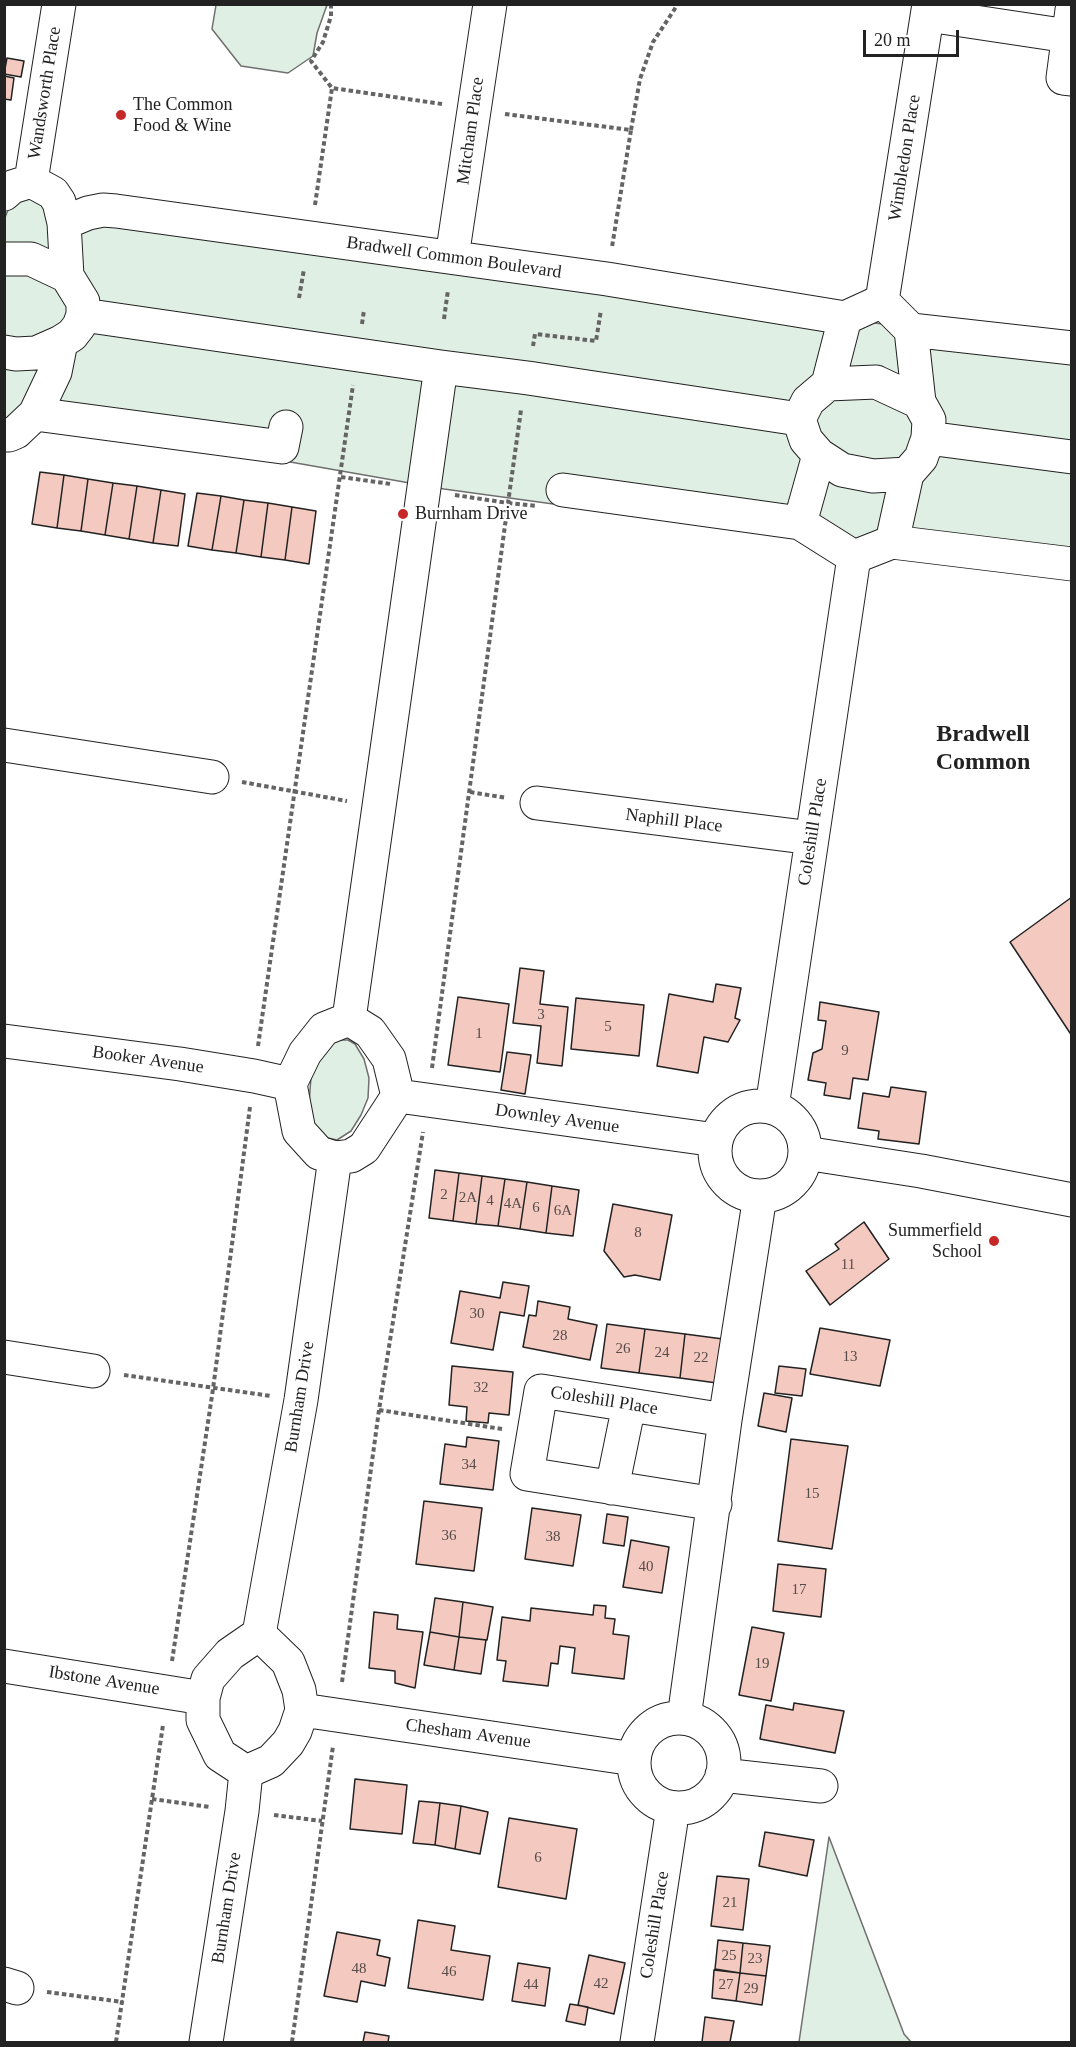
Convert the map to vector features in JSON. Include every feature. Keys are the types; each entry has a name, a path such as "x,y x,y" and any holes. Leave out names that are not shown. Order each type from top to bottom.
{"street":[{"name":"Wandsworth Place","path":"58,4 18,187 53,193 59,202 64,223 67,276"},
{"name":"Mitcham Place","path":"452,257 490,4"},
{"name":"Wimbledon Place","path":"882,301 928,10 1070,23 1063,78 1071,80"},
{"name":"Bradwell Common Boulevard","path":"64,223 88,213 116,210 607,279 845,318"},
{"path":"4,259 31,259 67,276 83,302 83,315 79,326 72,335 61,342 36,353 4,352"},
{"path":"907,474 873,476 842,470 819,455 806,440 799,419 808,401 828,384 845,318 882,301 911,330 1071,348"},
{"path":"83,315 799,419"},
{"path":"892,542 907,474 921,458 928,438 929,420 919,402 911,330"},
{"path":"4,435 16,432 35,414 55,372 61,342"},
{"path":"349,1019 441,367"},
{"path":"828,384 876,382 919,402"},
{"path":"35,414 282,447 286,428"},
{"path":"928,438 1071,457"},
{"path":"800,523 819,455"},
{"path":"563,490 800,523 854,557 892,542 1071,564"},
{"name":"Coleshill Place","path":"772,1107 854,557"},
{"path":"4,745 212,777"},
{"name":"Naphill Place","path":"537,803 812,838"},
{"path":"349,1019 370,1032 389,1059 398,1096 364,1148 351,1156 335,1158 319,1153 299,1131 290,1084 305,1053 324,1029 349,1019"},
{"name":"Booker Avenue","path":"4,1041 168,1062 290,1084"},
{"name":"Downley Avenue","path":"398,1096 716,1140"},
{"path":"755,1106 772,1107 786,1114 797,1125 805,1154 801,1168 793,1182 780,1191 759,1196 744,1193 731,1185 721,1173 716,1158 716,1140 728,1120 740,1110 755,1106"},
{"path":"805,1154 921,1171 1071,1200"},
{"name":"Burnham Drive","path":"259,1634 301,1400 335,1158"},
{"path":"684,1718 759,1196"},
{"path":"4,1357 93,1371"},
{"name":"Coleshill Place","path":"715,1504 526,1474 541,1391 725,1420"},
{"path":"612,1488 629,1405"},
{"path":"259,1634 288,1662 299,1690 302,1710 295,1731 282,1749 271,1761 246,1772 220,1755 203,1720 203,1698 208,1679 230,1654 259,1634"},
{"name":"Ibstone Avenue","path":"4,1666 203,1698"},
{"name":"Chesham Avenue","path":"302,1710 634,1759"},
{"path":"684,1718 699,1723 711,1732 720,1744 724,1760 723,1775 709,1797 685,1808 673,1808 659,1804 648,1796 635,1772 634,1759 638,1744 645,1733 656,1724 670,1719 684,1718"},
{"name":"Burnham Drive","path":"206,2043 246,1772"},
{"path":"723,1775 820,1786"},
{"name":"Coleshill Place","path":"637,2043 673,1808"}],"path":[{"path":"331,4 331,16 323,42 311,61 332,88"},
{"path":"631,130 640,79 653,42 678,4"},
{"path":"535,334 596,341 607,279"},
{"path":"116,2043 213,1389 254,1076 364,310"},
{"path":"508,504 522,403"},
{"path":"212,777 380,807"},
{"path":"93,1371 301,1400"},
{"path":"378,1410 534,1434"},
{"path":"11,1986 123,2002"}],"green space":[{"path":"216,5 327,5 317,33 313,56 288,73 241,66 212,29"},
{"path":"18,196 1071,352 1071,575 444,489 17,414 5,420 4,220 10,205"},
{"path":"348,1040 355,1044 364,1059 369,1078 368,1098 361,1115 351,1131 337,1140 328,1138 320,1132 313,1122 309,1104 311,1077 317,1057 330,1043"},
{"path":"829,1837 904,2034 911,2042 799,2042"}],"building":[{"path":"7,58 24,61 21,77 4,74"},
{"path":"4,76 14,78 11,100 4,99"},
{"path":"40,472 64,475 57,528 32,524"},
{"path":"64,475 88,479 81,531 57,528"},
{"path":"88,479 113,483 105,535 81,531"},
{"path":"113,483 137,486 129,539 105,535"},
{"path":"137,486 161,490 153,543 129,539"},
{"path":"161,490 185,494 178,546 153,543"},
{"path":"197,493 221,496 212,550 188,546"},
{"path":"221,496 244,500 236,553 212,550"},
{"path":"244,500 268,503 261,557 236,553"},
{"path":"268,503 292,507 285,560 261,557"},
{"path":"292,507 316,511 309,564 285,560"},
{"path":"1072,897 1072,1036 1010,942"},
{"path":"520,968 544,971 540,1004 568,1007 562,1066 537,1063 541,1026 513,1023"},
{"path":"716,984 741,988 735,1018 740,1020 728,1042 704,1037 698,1073 657,1066 669,994 713,1002"},
{"path":"458,997 509,1004 500,1072 448,1065"},
{"path":"576,998 644,1005 639,1056 571,1049"},
{"path":"820,1002 879,1012 868,1080 853,1078 850,1099 824,1095 826,1083 808,1080 813,1053 822,1049 826,1021 818,1020"},
{"path":"507,1052 531,1055 525,1094 501,1090"},
{"path":"891,1087 926,1092 919,1144 878,1139 879,1131 858,1128 863,1093 889,1097"},
{"path":"435,1170 459,1173 453,1221 429,1218"},
{"path":"459,1173 482,1176 476,1224 453,1221"},
{"path":"482,1176 505,1179 498,1226 476,1224"},
{"path":"505,1179 527,1182 520,1229 498,1226"},
{"path":"527,1182 552,1186 546,1233 520,1229"},
{"path":"552,1186 579,1190 573,1236 546,1233"},
{"path":"613,1204 672,1215 660,1280 635,1275 624,1277 604,1251"},
{"path":"864,1222 889,1259 830,1305 806,1271 839,1249 835,1244"},
{"path":"503,1282 529,1286 524,1316 500,1312 493,1350 451,1343 460,1291 500,1298"},
{"path":"538,1301 570,1307 568,1319 597,1325 590,1360 523,1347 529,1315 536,1316"},
{"path":"607,1324 645,1329 639,1373 601,1368"},
{"path":"820,1328 890,1340 880,1386 810,1374"},
{"path":"645,1329 685,1334 680,1378 639,1373"},
{"path":"685,1334 723,1339 717,1383 680,1378"},
{"path":"452,1366 513,1372 509,1415 489,1413 488,1423 466,1421 467,1407 449,1405"},
{"path":"779,1366 806,1369 802,1396 775,1393"},
{"path":"764,1393 792,1398 786,1432 758,1426"},
{"path":"467,1437 499,1441 493,1490 440,1484 445,1444 466,1447"},
{"path":"791,1439 848,1446 832,1549 778,1541"},
{"path":"424,1501 482,1508 474,1571 416,1564"},
{"path":"532,1508 581,1515 573,1566 525,1559"},
{"path":"607,1514 628,1517 624,1546 603,1543"},
{"path":"631,1540 669,1547 662,1593 623,1587"},
{"path":"778,1564 826,1569 821,1617 773,1611"},
{"path":"435,1598 463,1602 459,1637 430,1632"},
{"path":"463,1602 493,1607 487,1640 459,1637"},
{"path":"594,1605 606,1606 605,1618 615,1619 613,1634 629,1636 624,1679 572,1673 575,1648 560,1646 558,1664 551,1663 548,1686 503,1681 506,1661 497,1660 502,1617 530,1621 531,1608 593,1615"},
{"path":"374,1612 398,1615 397,1629 423,1632 415,1688 395,1683 395,1671 369,1668"},
{"path":"752,1627 784,1633 771,1701 739,1695"},
{"path":"430,1632 459,1637 454,1670 424,1665"},
{"path":"459,1637 486,1640 481,1674 454,1670"},
{"path":"794,1703 844,1711 835,1753 760,1739 766,1705 793,1710"},
{"path":"355,1779 407,1785 402,1834 350,1829"},
{"path":"419,1801 440,1803 435,1845 413,1843"},
{"path":"440,1803 461,1806 455,1849 435,1845"},
{"path":"461,1806 488,1812 480,1854 455,1849"},
{"path":"509,1818 577,1829 566,1899 498,1887"},
{"path":"765,1832 814,1840 807,1876 759,1866"},
{"path":"717,1876 749,1879 743,1930 711,1926"},
{"path":"418,1920 455,1926 451,1950 490,1956 483,2000 408,1988"},
{"path":"337,1932 380,1940 377,1955 390,1958 385,1986 361,1981 357,2002 324,1996"},
{"path":"718,1940 743,1943 740,1973 715,1969"},
{"path":"743,1943 770,1946 766,1976 740,1973"},
{"path":"589,1955 625,1963 614,2014 578,2005"},
{"path":"518,1963 550,1968 545,2006 512,2001"},
{"path":"714,1970 740,1973 736,2001 712,1998"},
{"path":"740,1973 766,1976 762,2005 736,2001"},
{"path":"570,2004 588,2007 585,2025 566,2021"},
{"path":"705,2017 734,2021 730,2042 702,2042"},
{"path":"365,2032 389,2036 388,2042 363,2042"}],"place":[{"name":"The Common Food & Wine","path":"121,115"},
{"name":"Burnham Drive","path":"403,514"},
{"name":"Summerfield School","path":"994,1241"}],"district":[{"name":"Bradwell Common","path":"983,749"}]}
